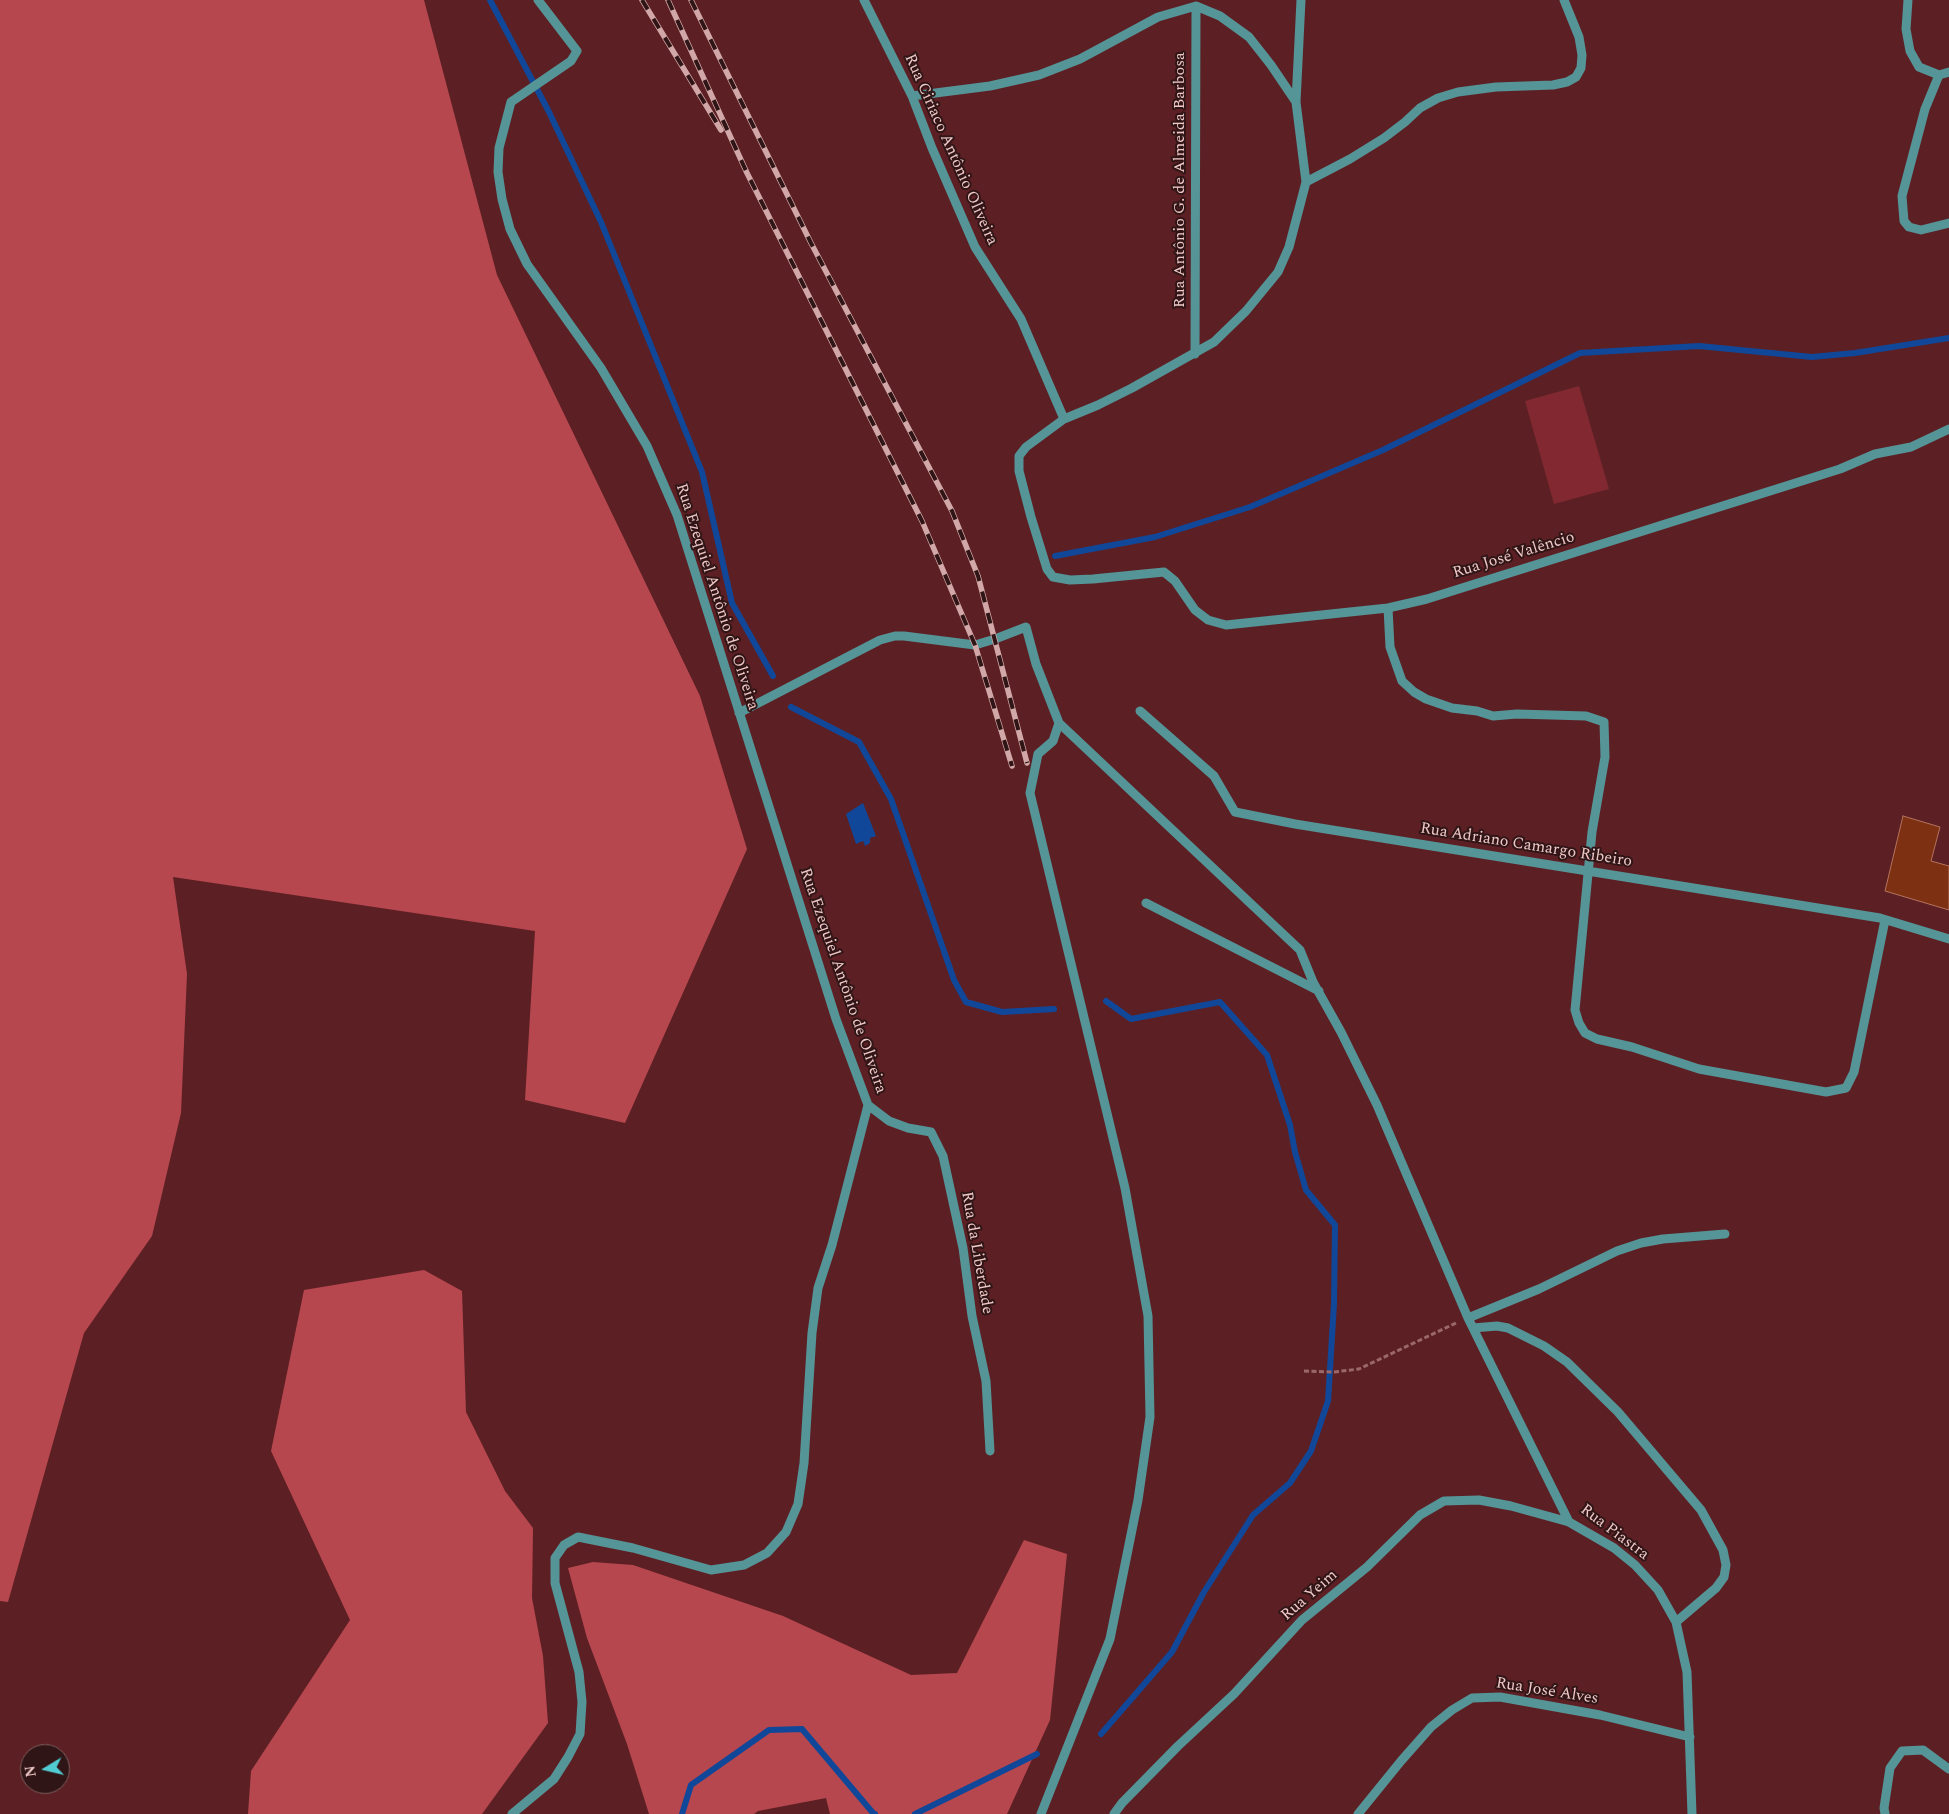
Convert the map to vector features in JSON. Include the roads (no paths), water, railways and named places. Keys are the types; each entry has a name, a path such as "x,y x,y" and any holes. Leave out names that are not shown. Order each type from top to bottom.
{"street":[{"name":"Rua Ezequiel Antônio de Oliveira","path":"512,1814 554,1779 580,1734 582,1702 579,1672 555,1583 555,1558 564,1545 578,1537 633,1548 711,1570 744,1565 767,1553 786,1532 798,1504 804,1463 812,1333 818,1288 835,1236 868,1105 833,1010 677,515 647,446 600,368 527,264 510,229 500,181 499,148 512,102 570,61 578,51 538,0"},
{"name":"Rua Ciriaco Antônio Oliveira","path":"864,0 912,96 932,148 975,247 1021,320 1064,419"},
{"path":"1064,419 1098,405 1196,354 1214,342 1246,311 1278,272 1290,247 1306,182 1296,102 1301,0"},
{"path":"1306,182 1350,159 1384,138 1420,108 1438,98 1458,92 1496,87 1537,86 1567,82 1576,77 1581,68 1582,55 1579,37 1564,0"},
{"path":"1908,0 1906,29 1910,51 1918,67 1939,75 1949,72"},
{"path":"912,96 990,86 1039,75 1080,59 1158,16 1196,6 1220,16 1249,37 1296,102"},
{"name":"Rua Antônio G. de Almeida Barbosa","path":"1196,6 1196,354"},
{"path":"1939,75 1924,109 1906,176 1902,196 1902,210 1904,221 1909,227 1921,230 1949,223"},
{"name":"Rua José Valêncio","path":"1064,419 1026,447 1019,456 1019,471 1031,517 1047,569 1053,577 1070,580 1093,580 1164,572 1175,581 1195,610 1208,620 1226,625 1388,608 1427,599 1840,469 1875,454 1911,447 1949,429"},
{"path":"1388,608 1390,647 1402,681 1414,692 1426,699 1452,708 1477,711 1493,716 1517,714 1586,716 1604,722 1605,757 1592,832 1575,1010 1579,1023 1585,1033 1597,1039 1632,1047 1698,1069 1826,1092 1846,1088 1854,1072 1885,920"},
{"path":"739,713 880,640 904,636 976,645 1026,627 1036,664 1059,723 1053,741 1038,754 1030,793 1125,1188 1148,1316 1150,1417 1138,1500 1110,1639 1041,1814"},
{"name":"Rua Adriano Camargo Ribeiro","path":"1140,711 1214,776 1235,812 1296,824 1885,920 1949,939"},
{"name":"Rua Piastra","path":"1059,723 1300,950 1319,992 1377,1105 1468,1318 1569,1522 1614,1548 1636,1565 1658,1590 1676,1622 1687,1672 1692,1814"},
{"path":"1146,903 1319,992"},
{"name":"Rua da Liberdade","path":"868,1105 889,1121 908,1128 930,1132 943,1156 963,1248 972,1316 986,1381 990,1451"},
{"path":"1468,1318 1538,1289 1618,1251 1641,1243 1663,1239 1725,1234"},
{"path":"1473,1328 1497,1326 1508,1328 1544,1346 1567,1362 1618,1412 1701,1510 1723,1550 1726,1565 1724,1577 1716,1588 1676,1622"},
{"name":"Rua Yeim","path":"1114,1814 1122,1803 1178,1746 1234,1694 1302,1620 1366,1567 1420,1515 1444,1501 1479,1500 1511,1506 1569,1522"},
{"name":"Rua José Alves","path":"1358,1814 1431,1727 1452,1710 1472,1698 1500,1697 1600,1715 1690,1737"},
{"path":"1885,1814 1884,1808 1890,1768 1902,1751 1922,1750 1949,1769"}],"water":[{"path":"863,803 876,836 870,838 870,843 865,846 863,841 856,844 846,814"}],"waterway":[{"path":"490,0 549,112 601,222 702,472 732,603 773,676"},
{"path":"1055,556 1155,537 1250,507 1383,450 1580,353 1699,346 1812,357 1855,353 1949,338"},
{"path":"791,707 859,742 891,799 954,980 966,1002 1002,1012 1054,1009"},
{"path":"1101,1734 1172,1652 1204,1592 1253,1515 1290,1483 1311,1451 1328,1401 1334,1304 1335,1225 1306,1190 1295,1152 1290,1125 1267,1055 1220,1002 1131,1019 1106,1001"},
{"path":"682,1814 691,1785 769,1730 802,1729 875,1814"},
{"path":"915,1814 1037,1754"}],"railway":[{"path":"642,0 721,130"},
{"path":"668,0 747,173 922,521 975,645 1012,766"},
{"path":"691,0 811,243 952,511 978,576 1027,763"}]}
